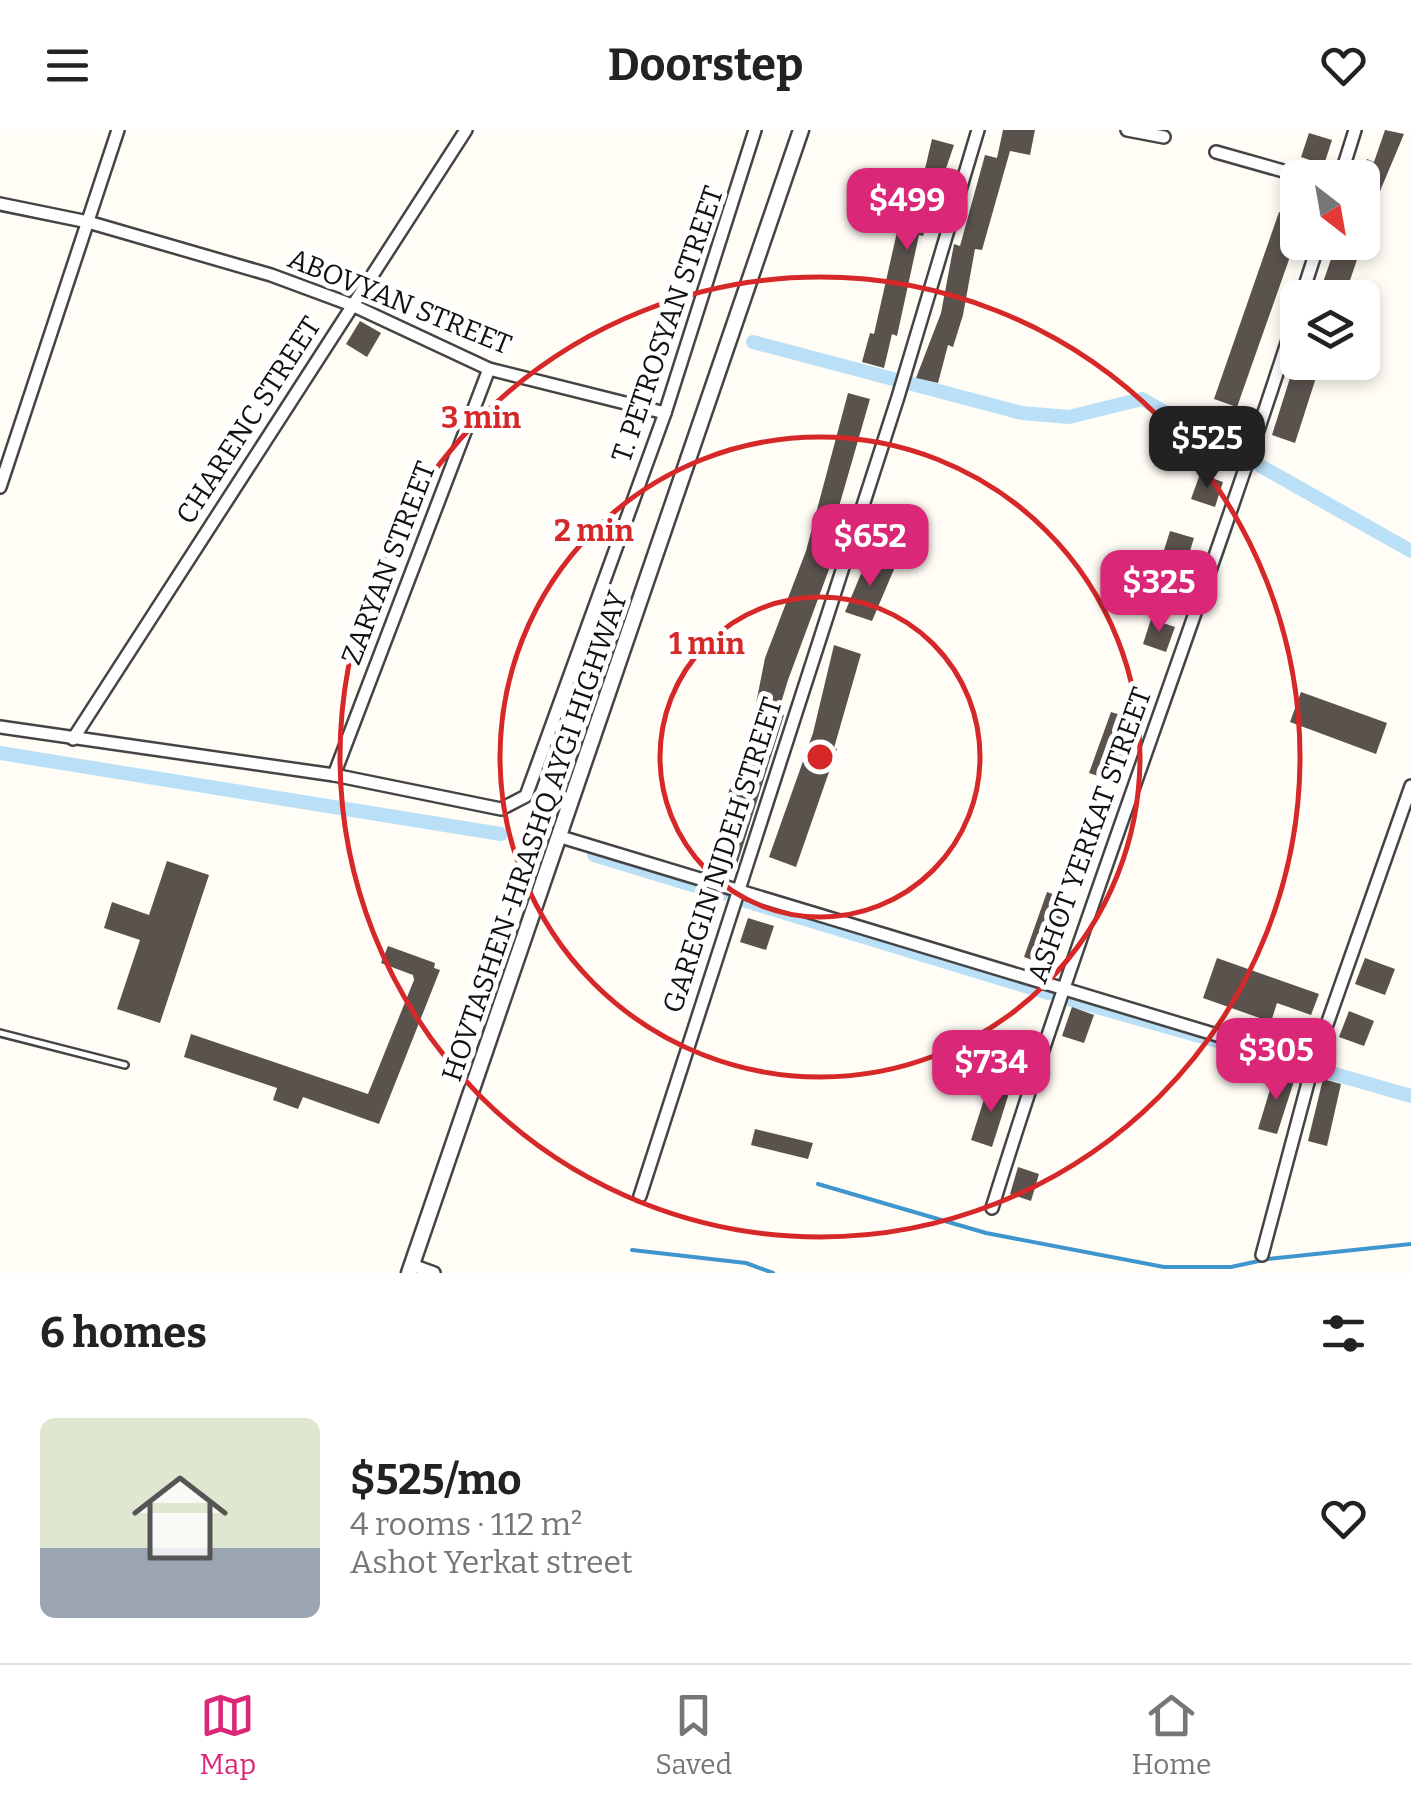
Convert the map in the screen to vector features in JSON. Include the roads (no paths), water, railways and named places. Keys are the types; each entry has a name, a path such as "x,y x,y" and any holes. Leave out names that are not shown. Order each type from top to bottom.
{"street":[{"path":"0,487 118,130"},
{"name":"CHARENC STREET","path":"73,739 466,130"},
{"name":"T. PETROSYAN STREET","path":"0,727 334,775 501,810 526,796 665,412 754,130"},
{"name":"HOVTASHEN-HRASHQ AYGI HIGHWAY","path":"410,1269 801,130"},
{"name":"GAREGIN NJDEH STREET","path":"640,1196 906,374 978,130"},
{"path":"1127,130 1164,137"},
{"path":"1346,160 1355,130"},
{"path":"1216,152 1280,170"},
{"name":"ABOVYAN STREET","path":"0,204 88,222 271,275 352,305 489,369 665,412"},
{"name":"ASHOT YERKAT STREET","path":"992,1208 1066,972 1280,366"},
{"name":"ZARYAN STREET","path":"334,775 489,369"},
{"path":"1262,1256 1313,1064 1411,786"},
{"path":"561,836 1060,991 1313,1064"},
{"path":"410,1269 434,1273"}],"lane":[{"path":"0,1032 125,1065"}],"waterway":[{"path":"753,342 1022,413 1069,417 1142,399 1411,551"},
{"path":"0,753 501,834"},
{"path":"594,855 722,894"},
{"path":"746,901 1048,993"},
{"path":"1065,998 1256,1052"},
{"path":"1324,1071 1411,1096"},
{"path":"818,1184 986,1233 1164,1267 1231,1267 1268,1259 1411,1244"},
{"path":"632,1250 746,1263 773,1273"}]}
